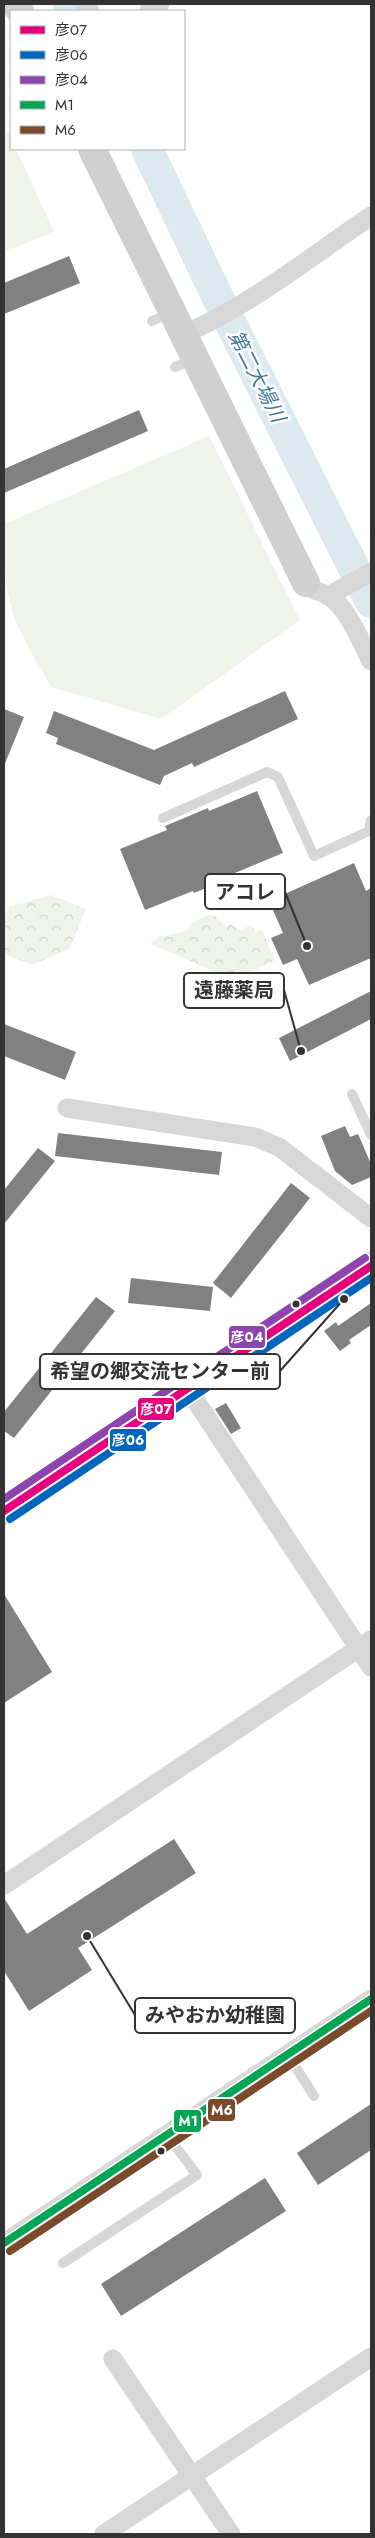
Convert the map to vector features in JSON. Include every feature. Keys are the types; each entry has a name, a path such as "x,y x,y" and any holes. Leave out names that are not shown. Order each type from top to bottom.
{"street":[{"path":"92,150 170,323 185,363 326,589 344,612 371,660"},
{"path":"170,323 210,323 371,216"},
{"path":"326,589 371,572"},
{"path":"67,1108 256,1137 279,1147 371,1218"},
{"path":"4,1511 371,1267"},
{"path":"188,1389 365,1644 371,1668"},
{"path":"4,1886 365,1644"},
{"path":"4,2244 371,1999"},
{"path":"104,2534 371,2357"},
{"path":"113,2359 231,2534"}],"lane":[{"path":"163,818 267,772 278,777 314,856 369,831 371,820"},
{"path":"352,1094 371,1135"},
{"path":"288,2055 314,2096"},
{"path":"64,2263 197,2175 167,2135"}],"green space":[{"path":"8,131 10,135 10,150 16,150 54,232 4,252 4,133"},
{"path":"209,436 300,620 161,719 51,687 23,636 11,608 5,572 4,524"},
{"path":"51,895 86,909 69,949 32,965 4,954 4,911 7,912 9,907"},
{"path":"208,915 215,916 226,927 230,924 240,930 251,925 255,932 262,930 275,960 247,974 255,989 150,944 159,937 187,931 193,922"}],"building":[{"path":"69,256 80,283 4,314 4,283"},
{"path":"139,410 148,431 4,493 4,469"},
{"path":"285,691 298,719 194,767 192,763 164,776 160,785 56,744 58,738 46,733 54,711 154,750"},
{"path":"4,709 24,717 4,766"},
{"path":"257,791 283,853 225,877 226,880 145,910 120,849 167,830 165,826 208,808 209,811"},
{"path":"354,863 366,891 371,888 371,958 309,985 297,959 283,965 271,938 283,933 269,901"},
{"path":"371,991 371,1019 290,1061 279,1038"},
{"path":"4,1024 76,1052 65,1080 4,1056"},
{"path":"345,1126 350,1137 358,1134 371,1164 371,1177 352,1185 335,1171 321,1136"},
{"path":"58,1133 222,1152 219,1175 55,1156"},
{"path":"38,1148 55,1161 4,1224 4,1190"},
{"path":"291,1183 310,1198 231,1298 213,1283"},
{"path":"131,1278 213,1287 210,1311 128,1303"},
{"path":"96,1297 115,1311 14,1438 4,1431 4,1412"},
{"path":"371,1303 371,1325 349,1340 351,1343 340,1351 324,1331 336,1322 338,1326"},
{"path":"226,1403 241,1428 231,1434 215,1409"},
{"path":"4,1594 52,1672 4,1703"},
{"path":"174,1839 196,1873 78,1948 92,1970 29,2011 4,1971 4,1898 27,1934"},
{"path":"371,2104 371,2150 318,2185 297,2153"},
{"path":"265,2178 286,2211 121,2316 101,2284"}],"waterway":[{"name":"第二大場川","path":"69,4 72,10"},
{"name":"第二大場川","path":"147,150 216,294 371,602"}],"transit line":[{"name":"彦04","path":"4,1499 365,1258"},
{"name":"彦07","path":"4,1511 371,1266"},
{"name":"彦06","path":"10,1519 371,1278"},
{"name":"M1","path":"4,2243 371,1999"},
{"name":"M6","path":"10,2251 371,2011"}],"place":[{"name":"アコレ","path":"307,946"},
{"name":"遠藤薬局","path":"301,1051"},
{"name":"希望の郷交流センター前","path":"344,1299"},
{"name":"みやおか幼稚園","path":"87,1936"}]}
